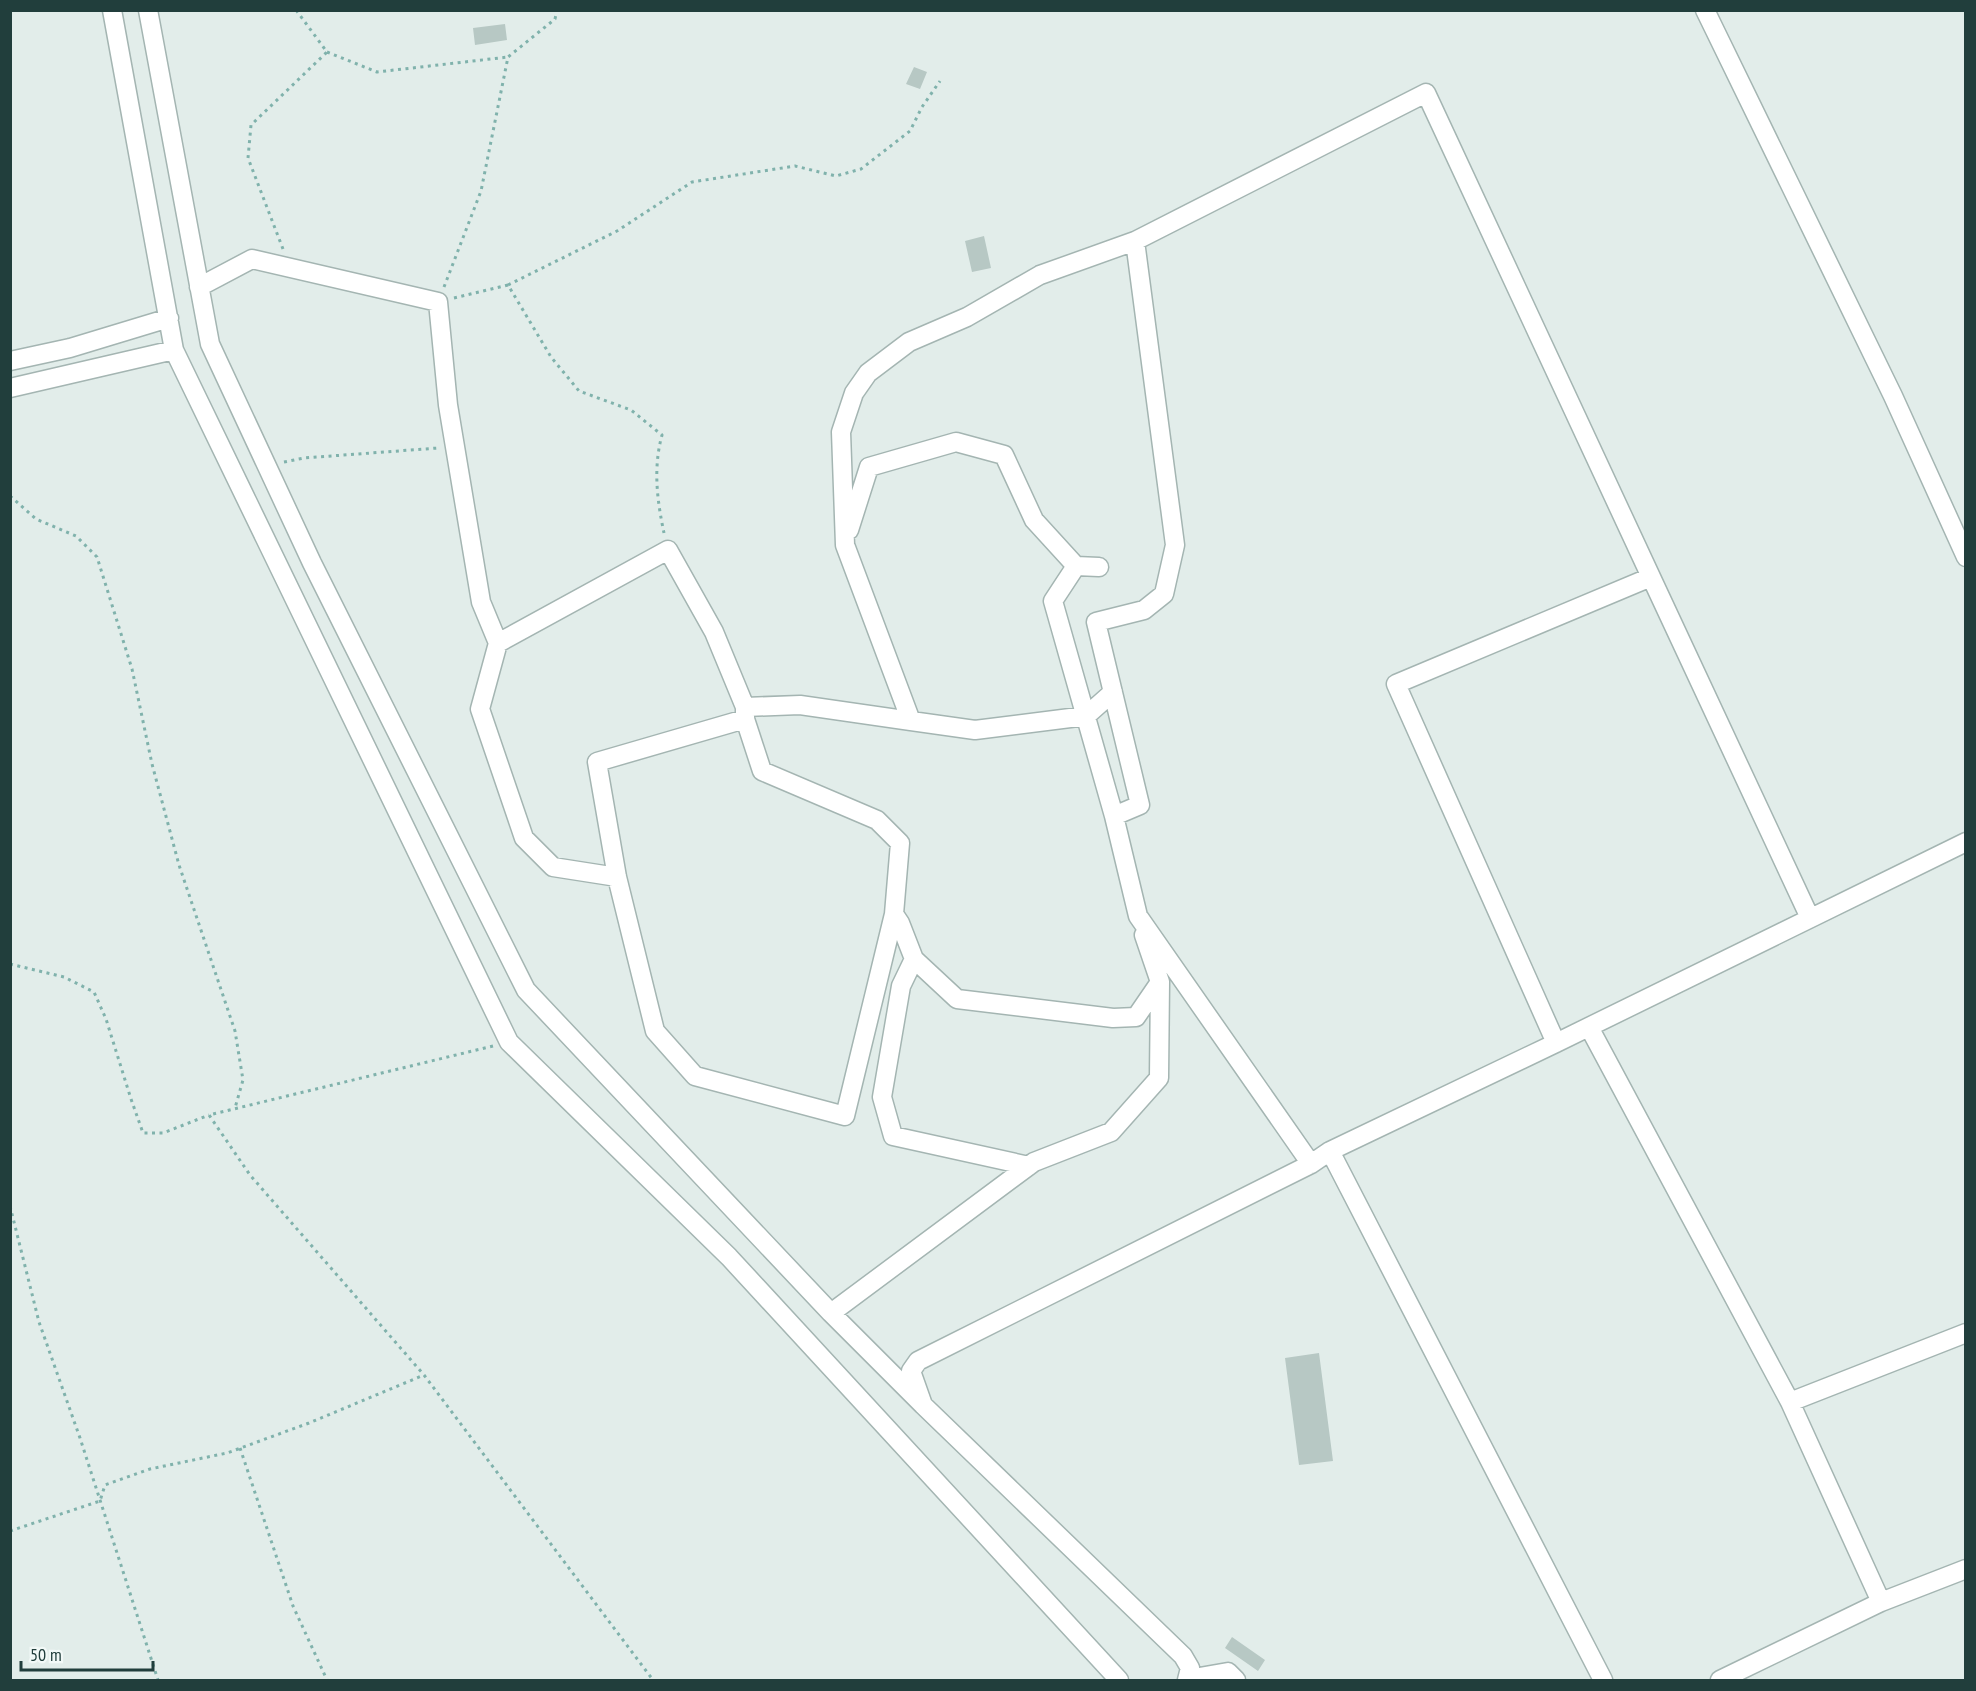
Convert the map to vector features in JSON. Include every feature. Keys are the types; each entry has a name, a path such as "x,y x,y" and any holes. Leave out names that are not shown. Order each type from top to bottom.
{"street":[{"path":"112,10 174,350 509,1042 729,1257 1119,1680"},
{"path":"148,10 210,344 312,563 526,990 831,1313 1183,1656 1190,1668 1188,1680 1228,1672 1236,1680"},
{"path":"1705,10 1893,396 1965,556"},
{"path":"911,721 845,545 841,432 854,393 868,373 909,342 968,317 1040,275 1135,241 1426,93 1810,918"},
{"path":"1114,816 1140,805 1096,622 1144,610 1164,594 1175,546 1135,241"},
{"path":"199,287 252,259 438,302 448,405 481,602 498,643 480,709 524,838 553,867 617,877"},
{"path":"10,360 70,348 168,318"},
{"path":"10,388 174,350"},
{"path":"845,545 869,467 956,442 1004,455 1034,520 1076,566 1099,567"},
{"path":"498,643 668,550 714,632 745,713 762,771 877,820 900,843 894,914 845,1116 695,1076 655,1031 617,877 597,762 745,713 800,705 975,730 1086,716 1113,692"},
{"path":"831,1313 1034,1162 1111,1132 1159,1078 1160,982 1138,916 1114,816 1053,601 1076,566"},
{"path":"1556,1043 1396,684 1651,576"},
{"path":"923,1405 911,1371 918,1361 1311,1164 1330,1151 1589,1027 1965,842"},
{"path":"894,914 914,958 957,999 1113,1018 1136,1017 1160,982"},
{"path":"1138,916 1311,1164"},
{"path":"914,958 901,986 882,1097 893,1136 1029,1166"},
{"path":"1589,1027 1790,1402 1881,1602"},
{"path":"1330,1151 1603,1680"},
{"path":"1790,1402 1965,1333"},
{"path":"1720,1680 1881,1602 1965,1569"}],"path":[{"path":"296,10 327,52 377,72 508,57 555,19 556,10"},
{"path":"290,267 248,158 250,125 327,52"},
{"path":"438,302 481,191 508,57"},
{"path":"438,302 508,285 617,231 692,182 795,166 836,176 861,169 910,132 922,107 940,81"},
{"path":"508,285 551,357 579,391 631,410 662,435 657,452 657,499 668,550"},
{"path":"267,466 304,458 455,446"},
{"path":"10,496 36,519 76,536 97,557 132,669 152,764 179,865 235,1031 243,1080 235,1108"},
{"path":"10,964 64,977 93,992 106,1018 143,1132 164,1133 209,1115 235,1108 509,1042"},
{"path":"209,1115 250,1175 424,1375 653,1680"},
{"path":"10,1206 39,1322 158,1680"},
{"path":"100,1501 105,1485 150,1469 227,1453 309,1423 424,1375"},
{"path":"240,1448 293,1606 327,1680"},
{"path":"10,1531 100,1501"}],"building":[{"path":"505,24 507,40 475,45 473,28"},
{"path":"914,67 927,72 920,89 906,84"},
{"path":"984,236 991,268 972,272 965,241"},
{"path":"1319,1353 1333,1461 1299,1465 1285,1358"},
{"path":"1232,1637 1265,1660 1258,1671 1225,1648"}]}
